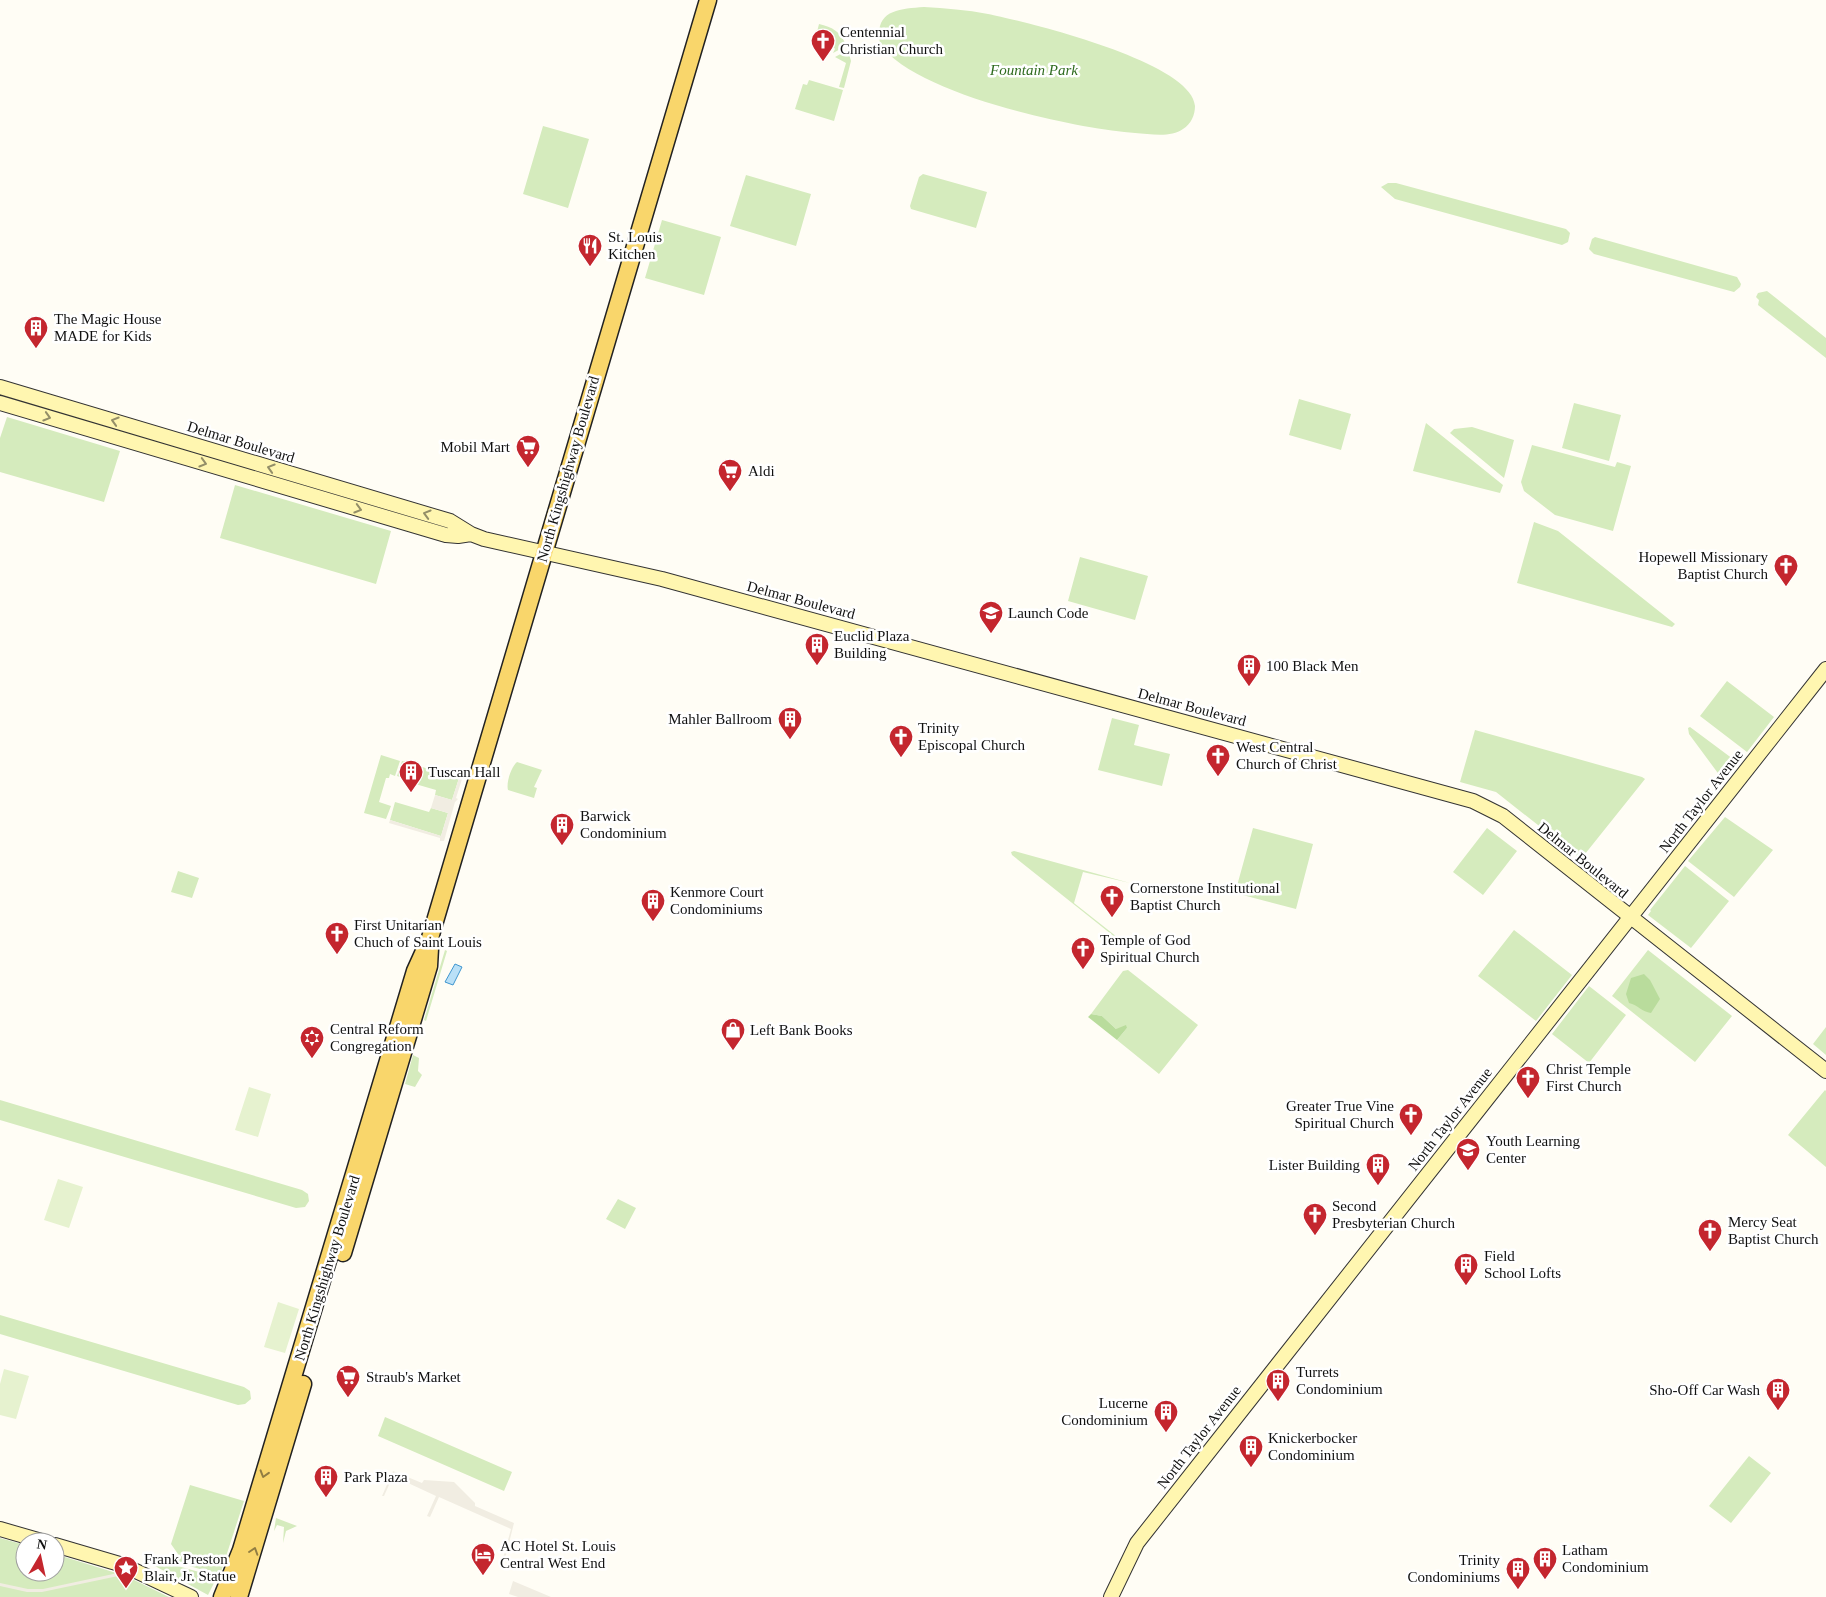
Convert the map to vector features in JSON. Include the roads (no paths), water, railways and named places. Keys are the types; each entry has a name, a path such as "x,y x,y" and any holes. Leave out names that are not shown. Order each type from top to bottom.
{"main road":[{"name":"North Kingshighway Boulevard","path":"222,1597 248,1529 415,971 430,938 708,0"},
{"name":"Delmar Boulevard","path":"0,387 450,521 470,534"},
{"name":"Delmar Boulevard","path":"0,403 446,535 470,534 544,553 662,579 1473,801 1504,816 1630,918 1826,1071"},
{"name":"North Taylor Avenue","path":"1111,1597 1137,1543 1826,668"},
{"name":"North Kingshighway Boulevard","path":"239,1597 426,975 430,959 430,938"},
{"path":"0,1529 15,1533"},
{"path":"65,1548 129,1568 191,1597"}],"water":[{"path":"455,964 462,967 453,985 445,982"}],"place":[{"name":"Centennial Christian Church","path":"823,62"},
{"name":"St. Louis Kitchen","path":"590,267"},
{"name":"The Magic House MADE for Kids","path":"36,349"},
{"name":"Mobil Mart","path":"528,468"},
{"name":"Aldi","path":"730,492"},
{"name":"Hopewell Missionary Baptist Church","path":"1786,587"},
{"name":"Launch Code","path":"991,634"},
{"name":"Euclid Plaza Building","path":"817,666"},
{"name":"100 Black Men","path":"1249,687"},
{"name":"Mahler Ballroom","path":"790,740"},
{"name":"Trinity Episcopal Church","path":"901,758"},
{"name":"West Central Church of Christ","path":"1218,777"},
{"name":"Tuscan Hall","path":"411,793"},
{"name":"Barwick Condominium","path":"562,846"},
{"name":"Cornerstone Institutional Baptist Church","path":"1112,918"},
{"name":"Kenmore Court Condominiums","path":"653,922"},
{"name":"First Unitarian Chuch of Saint Louis","path":"337,955"},
{"name":"Temple of God Spiritual Church","path":"1083,970"},
{"name":"Left Bank Books","path":"733,1051"},
{"name":"Central Reform Congregation","path":"312,1059"},
{"name":"Christ Temple First Church","path":"1528,1099"},
{"name":"Greater True Vine Spiritual Church","path":"1411,1136"},
{"name":"Youth Learning Center","path":"1468,1171"},
{"name":"Lister Building","path":"1378,1186"},
{"name":"Second Presbyterian Church","path":"1315,1236"},
{"name":"Mercy Seat Baptist Church","path":"1710,1252"},
{"name":"Field School Lofts","path":"1466,1286"},
{"name":"Straub's Market","path":"348,1398"},
{"name":"Turrets Condominium","path":"1278,1402"},
{"name":"Sho-Off Car Wash","path":"1778,1411"},
{"name":"Lucerne Condominium","path":"1166,1433"},
{"name":"Knickerbocker Condominium","path":"1251,1468"},
{"name":"Park Plaza","path":"326,1498"},
{"name":"AC Hotel St. Louis Central West End","path":"483,1576"},
{"name":"Latham Condominium","path":"1545,1580"},
{"name":"Frank Preston Blair, Jr. Statue","path":"126,1589"},
{"name":"Trinity Condominiums","path":"1518,1590"}],"park label":[{"name":"Fountain Park","path":"1034,70"}]}
